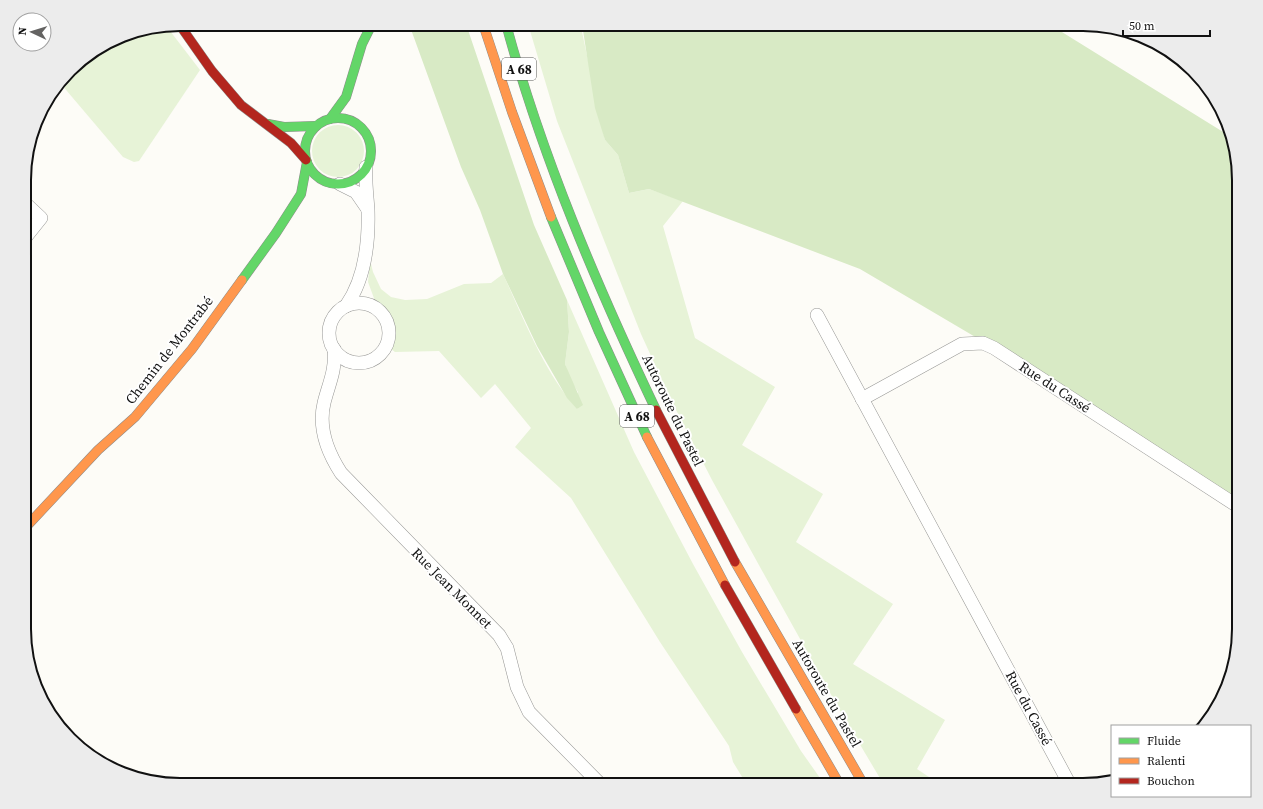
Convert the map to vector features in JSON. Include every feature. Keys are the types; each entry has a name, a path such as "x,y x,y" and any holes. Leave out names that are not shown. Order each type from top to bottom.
{"main road":[{"path":"184,31 241,105 268,124 291,143 316,176 335,184"},
{"path":"330,119 346,97 357,65 362,44 368,31"},
{"name":"A 68","path":"486,31 514,120 552,224 593,321 630,402 676,494 733,602 836,778"},
{"name":"Autoroute du Pastel","path":"508,31 534,113 591,266 659,415 709,514 774,632 860,778"},
{"path":"354,99 357,65"},
{"path":"357,115 359,126"},
{"path":"306,161 305,145 311,132 316,126 330,119 343,119 359,126 370,144 370,155 366,167 358,177 319,190"},
{"path":"268,124 284,127 316,126"},
{"name":"Chemin de Montrabé","path":"31,522 98,450 135,417 192,349 276,233 301,194 304,185 306,161"},
{"name":"Chemin de Montrabé","path":"276,233 309,197"}],"street":[{"path":"346,306 358,286 362,270 368,210 365,182 366,167"},
{"path":"335,184 356,192 368,210"},
{"path":"31,209 41,218 31,230"},
{"path":"362,270 366,295 372,306"},
{"path":"359,303 372,306 378,310 387,323 388,338 386,346 376,357 369,361 354,362 342,358 334,349 329,336 331,321 340,310 346,306 359,303"},
{"name":"Rue du Cassé","path":"817,315 1066,778"},
{"name":"Rue du Cassé","path":"862,399 962,344 983,343 994,348 1232,502"},
{"name":"Rue Jean Monnet","path":"334,349 335,364 330,386 323,405 322,424 325,441 332,459 341,473 499,635 507,648 517,687 522,701 529,712 594,778"},
{"name":"Rue Jean Monnet","path":"330,386 354,362"}],"green space":[{"path":"170,31 200,70 139,161 134,162 123,157 64,87 89,62 114,46 142,36"},
{"path":"412,31 468,31 534,225 567,300 569,332 565,364 583,405 577,409 567,398 537,346 503,274 480,210 461,167"},
{"path":"530,31 582,31 605,140 618,155 629,193 649,189 683,201 663,226 695,338 775,387 742,445 823,494 796,542 893,604 853,664 945,720 917,769 930,778 880,778 843,716 712,480 672,402 641,334 557,121"},
{"path":"583,31 1060,31 1224,133 1232,171 1232,503 994,348 860,269 649,189 629,193 618,155 605,140 595,108"},
{"path":"338,125 348,127 356,133 362,141 364,151 362,161 356,169 348,175 338,177 328,175 320,169 314,161 312,151 314,141 320,133 328,127"},
{"path":"370,260 373,272 381,289 391,297 405,300 427,299 464,284 491,283 503,274 545,363 566,396 578,409 578,392 570,379 565,364 569,332 567,300 634,452 693,564 742,652 801,751 820,778 743,778 733,762 729,746 660,642 571,498 515,447 531,428 495,384 481,398 439,351 395,352 391,349 394,336 389,314 375,301 368,282"}],"traffic: fast":[{"path":"330,119 346,97 362,44 368,31"},
{"path":"508,31 536,123 572,220 613,316 656,410"},
{"path":"338,118 351,121 361,128 368,138 371,151 368,164 361,174 351,181 338,184 325,181 315,174 308,164 305,151 308,138 315,128 325,121 338,118"},
{"path":"268,124 284,127 316,126"},
{"path":"242,280 276,233 301,194 307,162"},
{"path":"551,217 599,332 647,437"}],"traffic: slow":[{"path":"485,31 512,112 551,217"},
{"path":"31,522 98,450 135,417 192,349 242,280"},
{"path":"647,437 725,585"},
{"path":"735,562 860,778"},
{"path":"796,709 836,778"}],"traffic: jam":[{"path":"184,31 212,71 241,105 291,143 306,160"},
{"path":"656,410 735,562"},
{"path":"725,585 796,709"}]}
